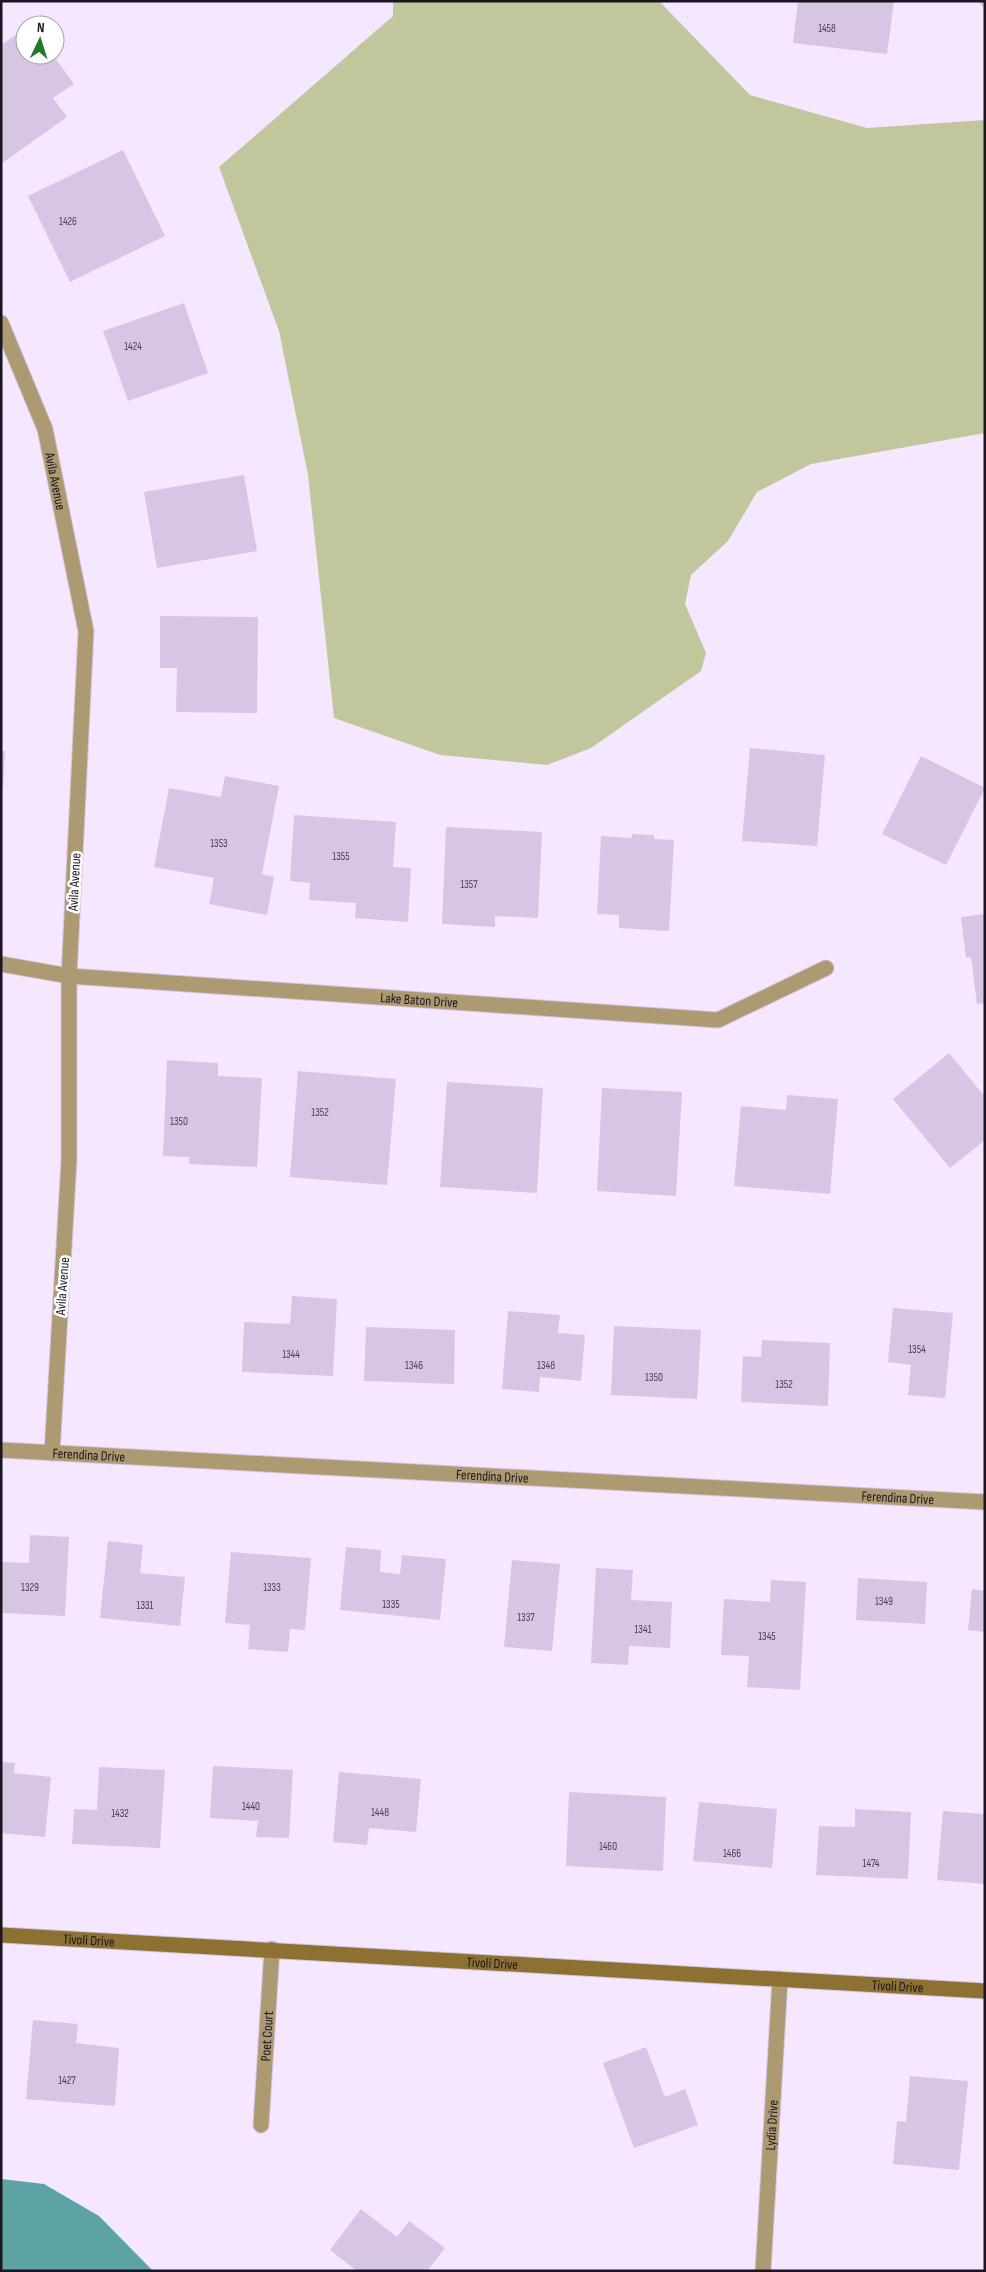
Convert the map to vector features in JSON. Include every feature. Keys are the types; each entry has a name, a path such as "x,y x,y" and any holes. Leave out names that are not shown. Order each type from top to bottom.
{"street":[{"name":"Avila Avenue","path":"1,323 44,429 86,631 69,976 70,1160 52,1453"},
{"name":"Lake Baton Drive","path":"1,964 69,976 718,1020 826,968"},
{"name":"Ferendina Drive","path":"1,1450 985,1502"},
{"name":"Tivoli Drive","path":"1,1935 985,1991"},
{"name":"Poet Court","path":"261,2125 272,1949"},
{"name":"Lydia Drive","path":"763,2271 780,1979"}],"shaded area":[{"path":"393,1 659,1 750,95 867,128 985,120 985,433 811,464 757,492 728,541 691,575 685,604 706,653 701,671 591,748 547,765 440,755 334,718 308,475 279,331 219,167 393,16"},
{"path":"1,2179 44,2184 99,2216 153,2271 1,2271"}],"building":[{"path":"798,1 894,1 887,54 793,43"},
{"path":"978,1 985,1 985,9"},
{"path":"15,35 15,65 60,65 74,84 53,98 67,117 1,164 1,45"},
{"path":"123,150 165,236 70,282 28,196"},
{"path":"184,303 208,373 128,401 103,331"},
{"path":"244,475 257,551 157,568 144,492"},
{"path":"160,616 258,617 257,713 176,712 177,668 160,668"},
{"path":"750,748 825,755 817,846 742,841"},
{"path":"1,751 5,751 3,789 1,789"},
{"path":"921,756 985,788 946,865 882,834"},
{"path":"225,776 279,786 262,874 274,877 267,915 209,904 214,878 154,867 169,788 221,797"},
{"path":"294,815 396,822 393,867 411,868 408,922 355,918 356,903 309,900 310,883 290,881"},
{"path":"446,827 542,832 538,918 495,916 495,927 442,924"},
{"path":"632,834 654,835 654,839 674,840 669,931 619,928 619,915 597,914 601,836 632,838"},
{"path":"985,914 985,1003 977,1004 971,957 966,958 961,917"},
{"path":"949,1053 985,1097 985,1140 950,1168 893,1099"},
{"path":"167,1060 218,1063 218,1076 262,1078 257,1167 189,1164 189,1157 163,1156"},
{"path":"298,1071 396,1079 387,1185 290,1177"},
{"path":"447,1082 543,1088 537,1193 440,1187"},
{"path":"602,1088 682,1092 676,1196 597,1191"},
{"path":"787,1095 838,1099 830,1194 734,1186 741,1106 786,1110"},
{"path":"292,1296 337,1299 333,1376 242,1372 244,1322 290,1324"},
{"path":"893,1308 953,1313 945,1398 908,1395 911,1365 888,1362"},
{"path":"508,1311 560,1315 558,1333 585,1335 581,1381 540,1377 539,1392 502,1389"},
{"path":"614,1326 701,1330 697,1399 611,1395"},
{"path":"366,1327 455,1330 454,1384 364,1381"},
{"path":"762,1340 830,1343 828,1406 741,1402 743,1356 761,1357"},
{"path":"30,1535 69,1537 65,1616 1,1613 1,1562 29,1563"},
{"path":"108,1541 143,1545 140,1573 185,1577 180,1626 100,1618"},
{"path":"346,1547 381,1550 380,1572 400,1574 402,1555 446,1559 440,1620 340,1610"},
{"path":"231,1552 311,1558 305,1630 290,1629 288,1652 248,1649 250,1625 225,1623"},
{"path":"512,1560 560,1564 552,1651 504,1647"},
{"path":"596,1568 633,1570 631,1600 672,1602 670,1648 629,1646 628,1665 591,1663"},
{"path":"858,1578 927,1582 925,1624 856,1620"},
{"path":"771,1580 806,1582 800,1690 747,1687 749,1656 721,1655 724,1599 770,1602"},
{"path":"972,1589 985,1591 985,1632 968,1630"},
{"path":"1,1762 15,1763 14,1773 51,1777 45,1837 1,1833"},
{"path":"213,1766 293,1770 289,1838 256,1837 258,1821 210,1818"},
{"path":"99,1767 165,1770 160,1848 72,1844 74,1809 97,1810"},
{"path":"339,1772 421,1779 416,1832 369,1828 367,1845 333,1842"},
{"path":"569,1792 666,1797 663,1871 566,1866"},
{"path":"699,1802 777,1809 772,1868 693,1861"},
{"path":"855,1809 911,1812 908,1879 816,1875 819,1826 855,1827"},
{"path":"943,1811 985,1814 985,1884 937,1880"},
{"path":"33,2020 78,2024 76,2043 119,2048 115,2106 26,2099"},
{"path":"646,2047 665,2097 685,2089 698,2125 634,2148 603,2063"},
{"path":"910,2076 968,2081 959,2170 893,2164 897,2121 906,2122"},
{"path":"361,2209 397,2237 409,2221 445,2248 427,2271 357,2271 330,2250"}]}
